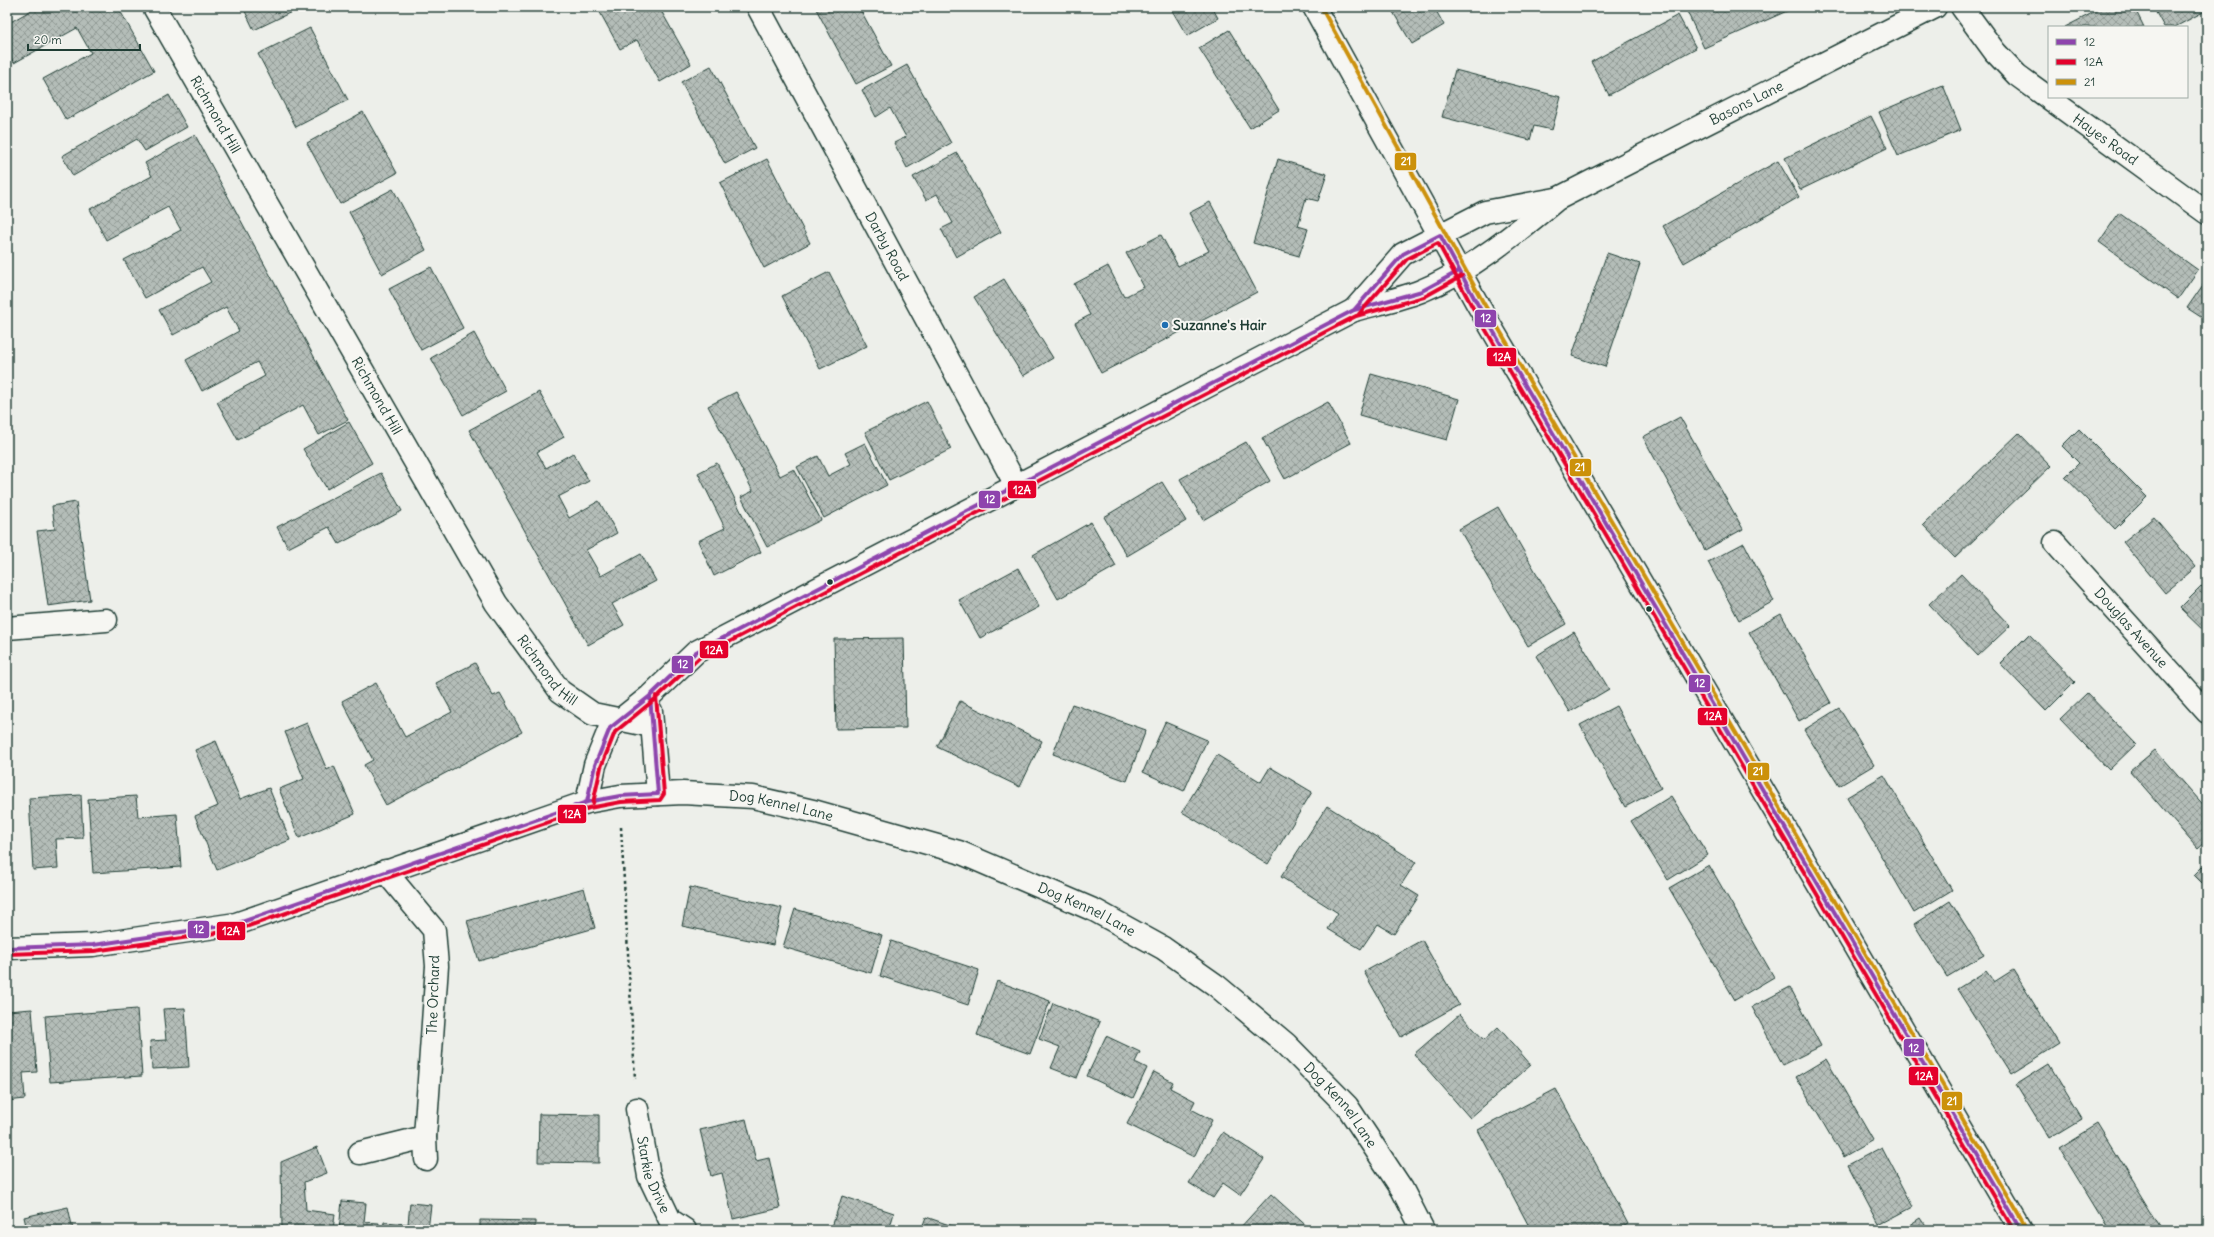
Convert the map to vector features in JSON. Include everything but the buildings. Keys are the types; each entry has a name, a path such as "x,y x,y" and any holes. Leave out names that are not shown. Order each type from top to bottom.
{"street":[{"name":"Richmond Hill","path":"154,7 496,603 560,691 593,714 652,726"},
{"name":"Darby Road","path":"758,7 1016,485"},
{"path":"1314,7 1459,271 2021,1230"},
{"name":"Basons Lane","path":"587,802 597,759 610,728 650,696 696,652 1354,310 1422,290 1459,271 1507,240 1558,199 1935,7"},
{"name":"Hayes Road","path":"1962,7 1995,52 2017,75 2048,98"},
{"name":"Hayes Road","path":"2049,98 2207,213"},
{"name":"Basons Lane","path":"1354,310 1403,254 1485,212 1558,199"},
{"name":"Douglas Avenue","path":"2056,543 2207,712"},
{"path":"7,628 106,620"},
{"path":"650,696 658,794"},
{"name":"Dog Kennel Lane","path":"7,948 93,945 236,924 587,802 620,796 683,793 753,797 817,812 959,852 1096,911 1163,948 1216,986 1286,1044 1347,1106 1402,1189 1423,1230"},
{"name":"The Orchard","path":"360,1153 426,1148 437,966 434,930 385,871"},
{"name":"Starkie Drive","path":"637,1110 649,1176 671,1227"}],"path":[{"path":"620,796 637,1110"}],"transit line":[{"name":"21","path":"1321,7 1483,302 2026,1227"},
{"name":"12","path":"1354,310 1403,254 1440,235 1478,305 2021,1230"},
{"name":"12A","path":"1359,314 1407,259 1438,243 1473,308 2014,1230"},
{"name":"12","path":"587,802 595,765 610,728 650,696 696,652 1354,310 1422,291 1459,271"},
{"name":"12A","path":"593,803 601,767 615,732 654,700 700,657 1356,316 1424,297 1462,276"},
{"name":"12","path":"7,948 93,945 236,924 587,802 620,796 658,794 650,696"},
{"name":"12A","path":"7,954 94,951 237,930 589,808 621,802 660,800 664,794 656,696"}],"place":[{"name":"Suzanne's Hair","path":"1165,325"}]}
